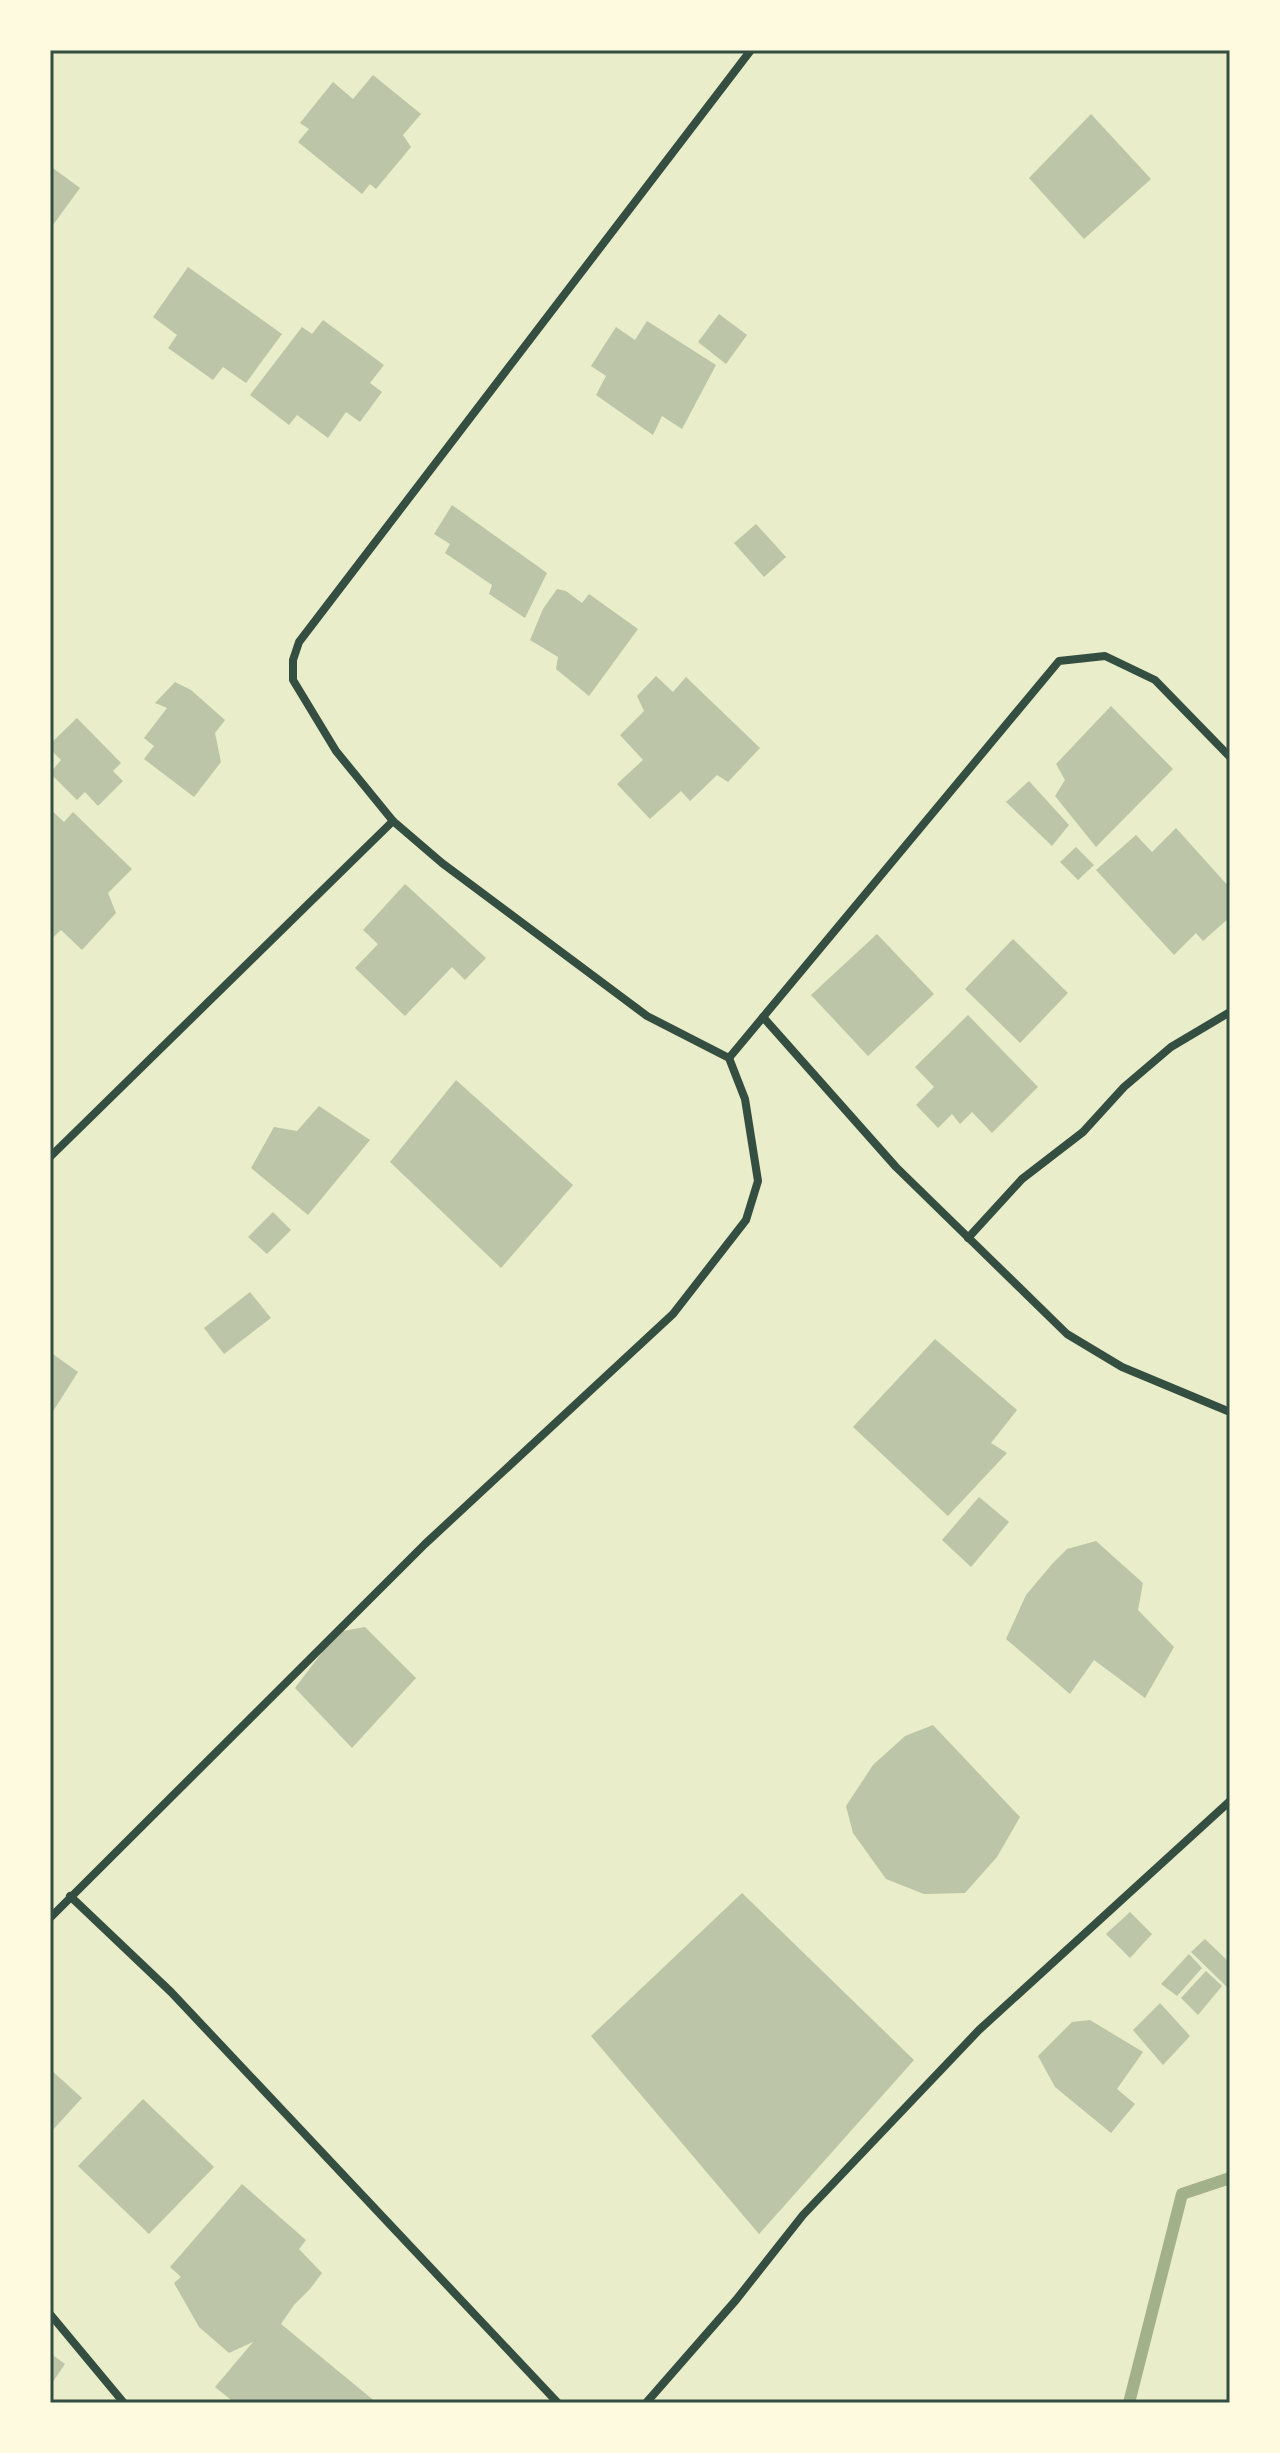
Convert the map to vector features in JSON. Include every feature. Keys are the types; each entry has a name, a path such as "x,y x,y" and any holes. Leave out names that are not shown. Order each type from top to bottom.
{"street":[{"path":"50,1918 425,1544 673,1314 746,1220 758,1181 745,1099 729,1058 647,1016 442,863 393,821 336,751 293,680 293,660 299,642 751,50"},
{"path":"729,1058 1059,661 1105,656 1155,680 1230,757"},
{"path":"50,1157 393,821"},
{"path":"968,1238 1022,1179 1083,1132 1124,1087 1171,1047 1230,1012"},
{"path":"763,1017 896,1167 1067,1334 1122,1367 1230,1412"},
{"path":"646,2403 736,2300 803,2215 979,2030 1230,1801"},
{"path":"70,1896 171,1992 558,2403"},
{"path":"50,2314 124,2403"}],"building":[{"path":"373,75 421,114 403,135 411,147 376,189 370,184 362,194 298,142 309,129 300,123 333,82 353,99"},
{"path":"1091,114 1151,179 1084,239 1029,178"},
{"path":"50,166 80,188 50,229"},
{"path":"188,267 282,334 246,383 223,367 213,380 168,348 177,335 153,317"},
{"path":"719,314 747,335 726,364 698,342"},
{"path":"323,320 384,365 370,383 382,392 360,422 346,412 328,438 297,415 289,425 250,395 302,327 312,334"},
{"path":"647,321 716,365 682,429 662,416 653,435 596,395 606,376 591,366 616,327 635,340"},
{"path":"452,505 547,573 525,618 489,594 492,585 445,553 450,544 434,534"},
{"path":"756,524 786,557 764,577 734,543"},
{"path":"557,589 566,591 582,603 589,594 638,629 589,696 556,669 558,657 530,640 543,609"},
{"path":"656,676 673,692 686,677 760,748 728,782 717,775 690,801 681,791 650,819 617,784 643,760 620,735 644,711 637,696"},
{"path":"175,682 191,690 225,720 215,733 221,762 194,797 144,759 154,746 144,738 167,708 155,703"},
{"path":"1111,706 1173,769 1096,847 1055,796 1065,780 1056,764"},
{"path":"77,718 121,763 113,771 123,781 98,806 85,792 77,800 50,773 61,760 50,749 50,744"},
{"path":"1029,781 1069,825 1052,846 1006,802"},
{"path":"50,809 64,822 73,812 132,869 108,893 116,913 82,950 61,930 50,940"},
{"path":"1176,828 1230,888 1230,917 1203,941 1196,933 1174,955 1096,870 1136,835 1152,852"},
{"path":"1076,847 1094,865 1078,880 1060,862"},
{"path":"405,884 486,958 465,980 452,967 405,1016 355,968 378,944 363,930"},
{"path":"877,934 934,994 868,1056 811,995"},
{"path":"1013,939 1068,993 1020,1043 965,989"},
{"path":"968,1015 1038,1087 992,1133 972,1112 960,1124 952,1114 938,1128 916,1105 934,1087 915,1067"},
{"path":"456,1080 573,1185 501,1268 390,1162"},
{"path":"319,1106 370,1140 308,1215 251,1168 274,1127 297,1131"},
{"path":"273,1212 291,1230 267,1254 248,1237"},
{"path":"250,1292 271,1318 224,1354 204,1328"},
{"path":"935,1339 1017,1410 991,1443 1007,1453 948,1516 853,1427"},
{"path":"50,1352 78,1372 50,1416"},
{"path":"979,1497 1009,1522 971,1567 942,1540"},
{"path":"1096,1541 1143,1583 1138,1610 1174,1647 1145,1698 1094,1660 1070,1694 1006,1639 1026,1595 1053,1563 1067,1549"},
{"path":"365,1627 416,1678 352,1748 295,1688 326,1647 343,1631"},
{"path":"933,1725 1020,1817 997,1857 965,1893 924,1894 886,1879 853,1833 846,1806 873,1765 905,1736"},
{"path":"742,1893 914,2060 759,2234 591,2036"},
{"path":"1130,1912 1152,1934 1130,1958 1106,1934"},
{"path":"1205,1939 1230,1963 1230,1990 1191,1952"},
{"path":"1189,1954 1202,1968 1177,1996 1161,1984"},
{"path":"1206,1971 1222,1986 1198,2015 1181,1998"},
{"path":"1160,2003 1190,2036 1163,2065 1133,2030"},
{"path":"1090,2020 1143,2052 1117,2089 1135,2104 1111,2133 1055,2087 1038,2056 1072,2022"},
{"path":"50,2069 82,2098 50,2133"},
{"path":"143,2099 214,2167 149,2234 78,2166"},
{"path":"242,2184 306,2240 299,2249 322,2273 281,2324 377,2403 235,2403 215,2387 253,2342 229,2353 199,2327 174,2283 181,2277 170,2267"},
{"path":"50,2353 65,2364 50,2386"}],"waterway":[{"path":"1129,2403 1182,2194 1230,2178"}]}
